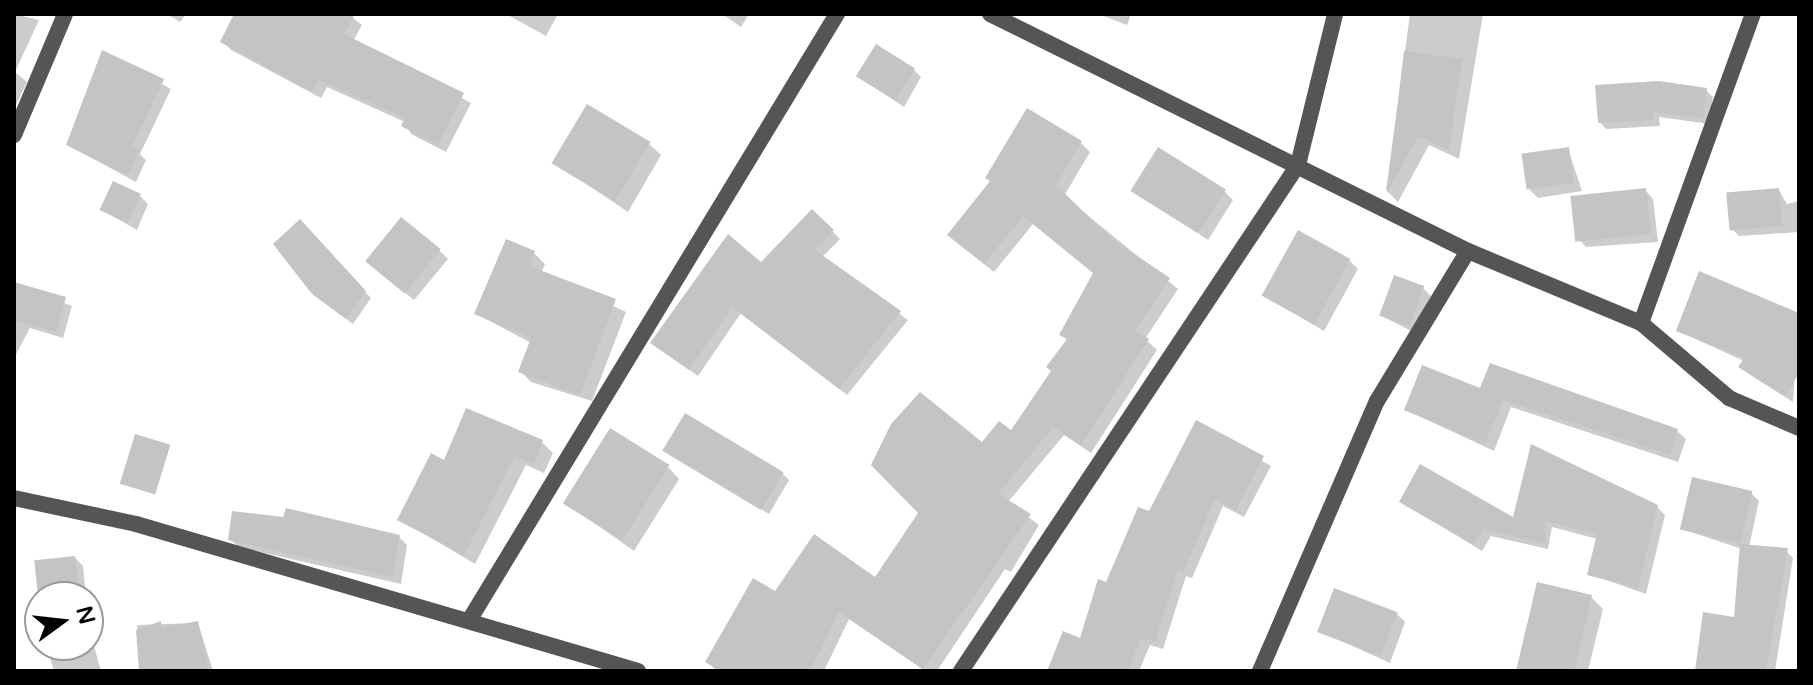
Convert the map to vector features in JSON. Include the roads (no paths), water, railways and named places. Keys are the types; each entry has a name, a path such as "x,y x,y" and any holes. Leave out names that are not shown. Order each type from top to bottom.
{"street":[{"path":"14,135 65,14"},
{"path":"470,619 837,14"},
{"path":"990,14 1468,251 1641,323 1729,398 1799,428"},
{"path":"961,671 1298,165 1335,14"},
{"path":"1641,323 1753,14"},
{"path":"1260,671 1377,401 1468,251"},
{"path":"14,498 136,524 470,619 638,671"}]}
